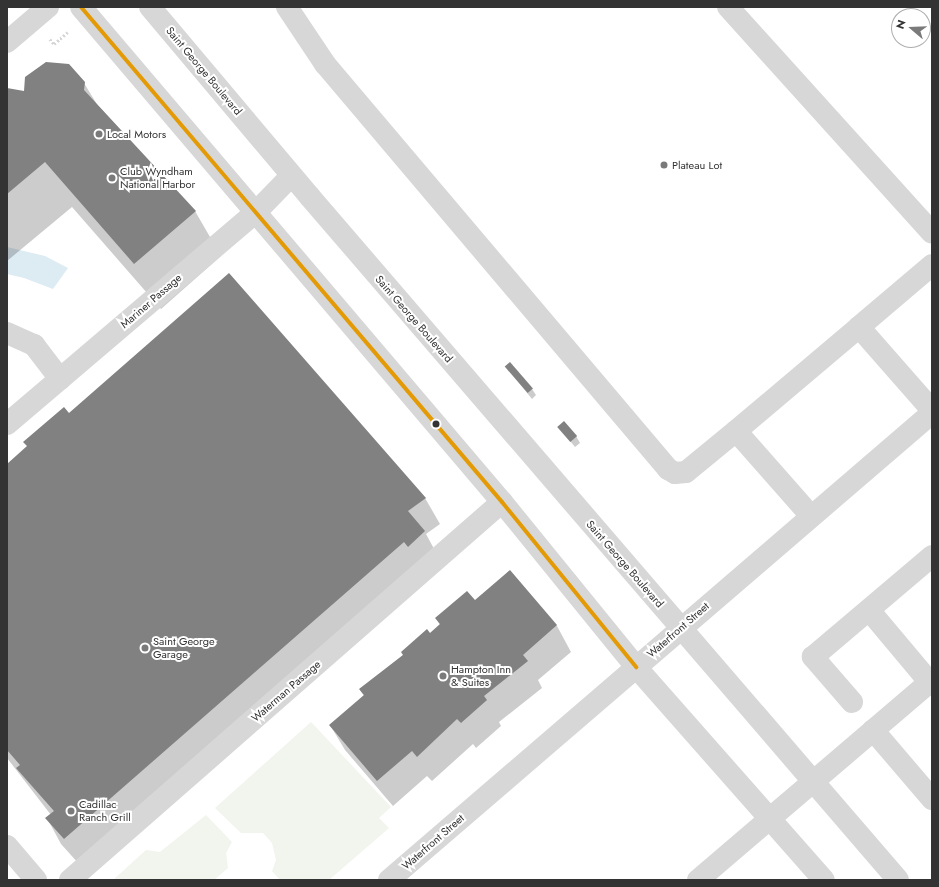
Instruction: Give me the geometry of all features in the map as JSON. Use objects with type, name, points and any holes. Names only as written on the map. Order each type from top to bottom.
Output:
[{"type":"street","points":[[7,42],[48,7]]},
{"type":"street","points":[[81,7],[256,210],[502,502],[636,667],[824,880]]},
{"type":"street","name":"Saint George Boulevard","points":[[150,7],[291,176],[898,880]]},
{"type":"street","points":[[286,7],[325,64],[668,469],[675,473],[686,472],[932,265]]},
{"type":"street","points":[[728,7],[930,226]]},
{"type":"street","name":"Mariner Passage","points":[[7,424],[256,210],[291,176]]},
{"type":"street","points":[[859,327],[932,412]]},
{"type":"street","points":[[7,333],[34,345],[60,379]]},
{"type":"street","name":"Waterfront Street","points":[[389,880],[932,412]]},
{"type":"street","points":[[736,431],[811,516]]},
{"type":"street","name":"Waterman Passage","points":[[70,880],[502,502]]},
{"type":"street","points":[[852,702],[813,657],[932,556]]},
{"type":"street","points":[[698,880],[873,730],[931,683],[869,610]]},
{"type":"street","points":[[873,730],[932,799]]},
{"type":"street","points":[[7,846],[36,880]]},
{"type":"path","points":[[54,44],[73,28]]},
{"type":"shaded area","points":[[7,247],[45,256],[68,268],[53,289],[24,278],[7,274]]},
{"type":"shaded area","points":[[311,722],[391,807],[379,818],[389,828],[329,880],[280,880],[272,871],[276,860],[272,843],[263,833],[241,833],[215,808]]},
{"type":"shaded area","points":[[206,815],[232,842],[226,853],[228,868],[214,880],[113,880],[146,850],[160,852]]},
{"type":"building","name":"Club Wyndham National Harbor","points":[[46,62],[69,64],[85,82],[84,90],[196,211],[134,264],[45,162],[7,194],[7,88],[24,91],[25,77]]},
{"type":"building","name":"Saint George Garage","points":[[229,273],[426,498],[408,511],[425,531],[408,547],[404,542],[64,839],[45,818],[54,811],[16,768],[20,765],[7,750],[7,464],[27,446],[23,442],[64,407],[69,413]]},
{"type":"building","points":[[510,362],[533,388],[528,393],[505,367]]},
{"type":"building","points":[[564,421],[577,436],[570,442],[557,427]]},
{"type":"building","name":"Hampton Inn & Suites","points":[[510,570],[557,625],[523,655],[528,661],[484,696],[487,700],[461,723],[457,719],[417,757],[412,751],[377,781],[329,725],[364,695],[359,689],[403,655],[401,652],[427,629],[430,633],[440,624],[435,618],[467,591],[475,600]]},
{"type":"transit line","points":[[81,7],[502,502],[636,667]]},
{"type":"place","name":"Local Motors","points":[[99,134]]},
{"type":"place","name":"Plateau Lot","points":[[664,165]]},
{"type":"place","name":"Club Wyndham National Harbor","points":[[112,178]]},
{"type":"place","name":"Saint George Garage","points":[[145,648]]},
{"type":"place","name":"Hampton Inn & Suites","points":[[443,676]]},
{"type":"place","name":"Cadillac Ranch Grill","points":[[71,811]]}]
